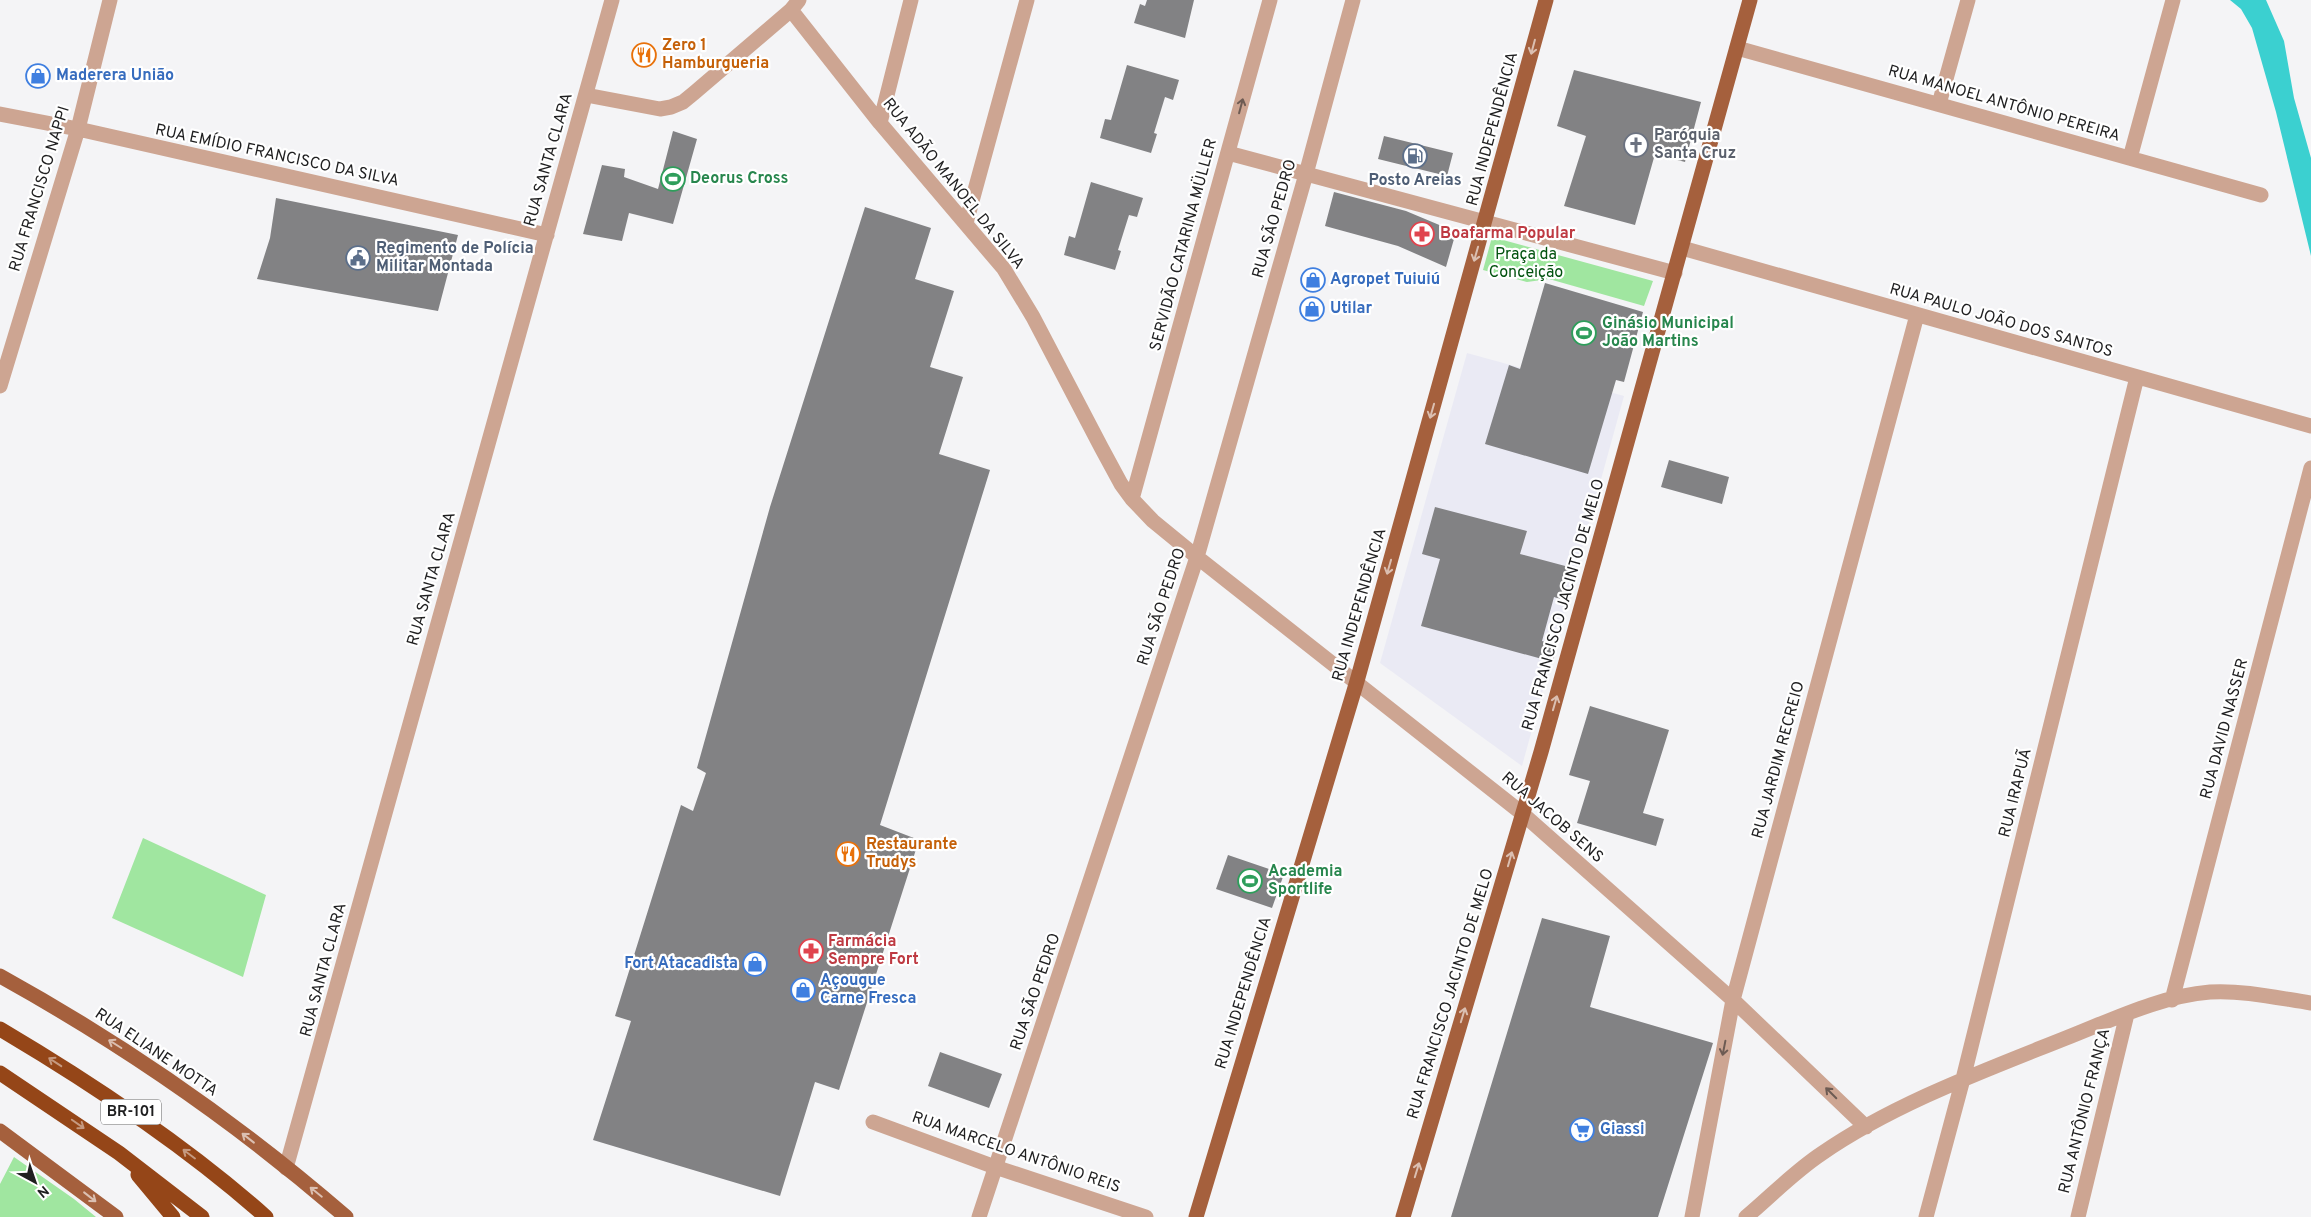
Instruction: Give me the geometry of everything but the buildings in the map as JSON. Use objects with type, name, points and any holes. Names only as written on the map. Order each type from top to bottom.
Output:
[{"type":"highway","name":"BR-101","points":[[0,1029],[117,1102],[190,1155],[266,1217]]},
{"type":"highway","name":"BR-101","points":[[0,1073],[119,1153],[202,1217]]},
{"type":"highway","points":[[119,1153],[173,1217]]},
{"type":"main road","name":"RUA INDEPENDÊNCIA","points":[[1196,1217],[1356,681],[1546,0]]},
{"type":"main road","name":"RUA FRANCISCO JACINTO DE MELO","points":[[1403,1217],[1523,814],[1750,0]]},
{"type":"main road","name":"RUA ELIANE MOTTA","points":[[0,976],[46,1001],[134,1056],[213,1111],[346,1217]]},
{"type":"main road","points":[[0,1131],[116,1217]]},
{"type":"street","name":"RUA FRANCISCO NAPPI","points":[[0,386],[78,129],[110,0]]},
{"type":"street","name":"RUA SANTA CLARA","points":[[286,1168],[612,0]]},
{"type":"street","points":[[880,123],[910,0]]},
{"type":"street","points":[[966,223],[1027,0]]},
{"type":"street","name":"SERVIDÃO CATARINA MÜLLER","points":[[1132,499],[1270,0]]},
{"type":"street","name":"RUA SÃO PEDRO","points":[[979,1217],[1197,557],[1306,174],[1353,0]]},
{"type":"street","points":[[1939,104],[1968,0]]},
{"type":"street","points":[[2130,158],[2173,0]]},
{"type":"street","points":[[586,95],[660,109],[683,102],[795,5]]},
{"type":"street","name":"RUA ADÃO MANOEL DA SILVA","points":[[795,5],[880,123],[1004,269],[1033,317],[1121,484],[1132,499],[1154,521],[1197,557]]},
{"type":"street","name":"RUA MANOEL ANTÔNIO PEREIRA","points":[[1737,48],[2261,195]]},
{"type":"street","name":"RUA EMÍDIO FRANCISCO DA SILVA","points":[[0,114],[78,129],[547,235]]},
{"type":"street","points":[[1228,153],[1675,273]]},
{"type":"street","name":"RUA PAULO JOÃO DOS SANTOS","points":[[1682,248],[2311,426]]},
{"type":"street","name":"RUA JARDIM RECREIO","points":[[1692,1217],[1733,1000],[1916,315]]},
{"type":"street","name":"RUA IRAPUÃ","points":[[1926,1217],[1963,1079],[2137,377]]},
{"type":"street","name":"RUA DAVID NASSER","points":[[2172,1000],[2311,468]]},
{"type":"street","name":"RUA JACOB SENS","points":[[1197,557],[1523,814],[1733,1000],[1866,1127]]},
{"type":"street","points":[[1746,1217],[1820,1154],[1866,1127],[1963,1079],[2127,1014],[2195,994],[2227,992],[2311,1002]]},
{"type":"street","name":"RUA ANTÔNIO FRANÇA","points":[[2078,1217],[2127,1014]]},
{"type":"street","name":"RUA MARCELO ANTÔNIO REIS","points":[[874,1122],[995,1167],[1146,1217]]},
{"type":"shaded area","points":[[1467,353],[1624,396],[1522,766],[1380,663]]},
{"type":"green space","name":"Praça da Conceição","points":[[1492,237],[1653,281],[1644,306],[1549,279],[1527,282],[1483,270]]},
{"type":"green space","points":[[143,838],[266,895],[243,977],[112,918]]},
{"type":"green space","points":[[14,1157],[74,1199],[96,1217],[0,1217],[0,1184]]},
{"type":"water","points":[[2230,0],[2266,0],[2284,41],[2294,98],[2311,158],[2311,256],[2276,112],[2252,28],[2241,9]]},
{"type":"place","name":"Zero 1 Hamburgueria","points":[[644,55]]},
{"type":"place","name":"Maderera União","points":[[38,76]]},
{"type":"place","name":"Paróquia Santa Cruz","points":[[1636,145]]},
{"type":"place","name":"Posto Areias","points":[[1415,156]]},
{"type":"place","name":"Deorus Cross","points":[[673,179]]},
{"type":"place","name":"Boafarma Popular","points":[[1422,234]]},
{"type":"place","name":"Regimento de Polícia Militar Montada","points":[[358,258]]},
{"type":"place","name":"Agropet Tuiuiú","points":[[1313,280]]},
{"type":"place","name":"Utilar","points":[[1312,309]]},
{"type":"place","name":"Ginásio Municipal João Martins","points":[[1584,333]]},
{"type":"place","name":"Restaurante Trudys","points":[[848,854]]},
{"type":"place","name":"Academia Sportlife","points":[[1250,881]]},
{"type":"place","name":"Farmácia Sempre Fort","points":[[811,951]]},
{"type":"place","name":"Fort Atacadista","points":[[755,964]]},
{"type":"place","name":"Açougue Carne Fresca","points":[[803,990]]},
{"type":"place","name":"Giassi","points":[[1582,1130]]}]
